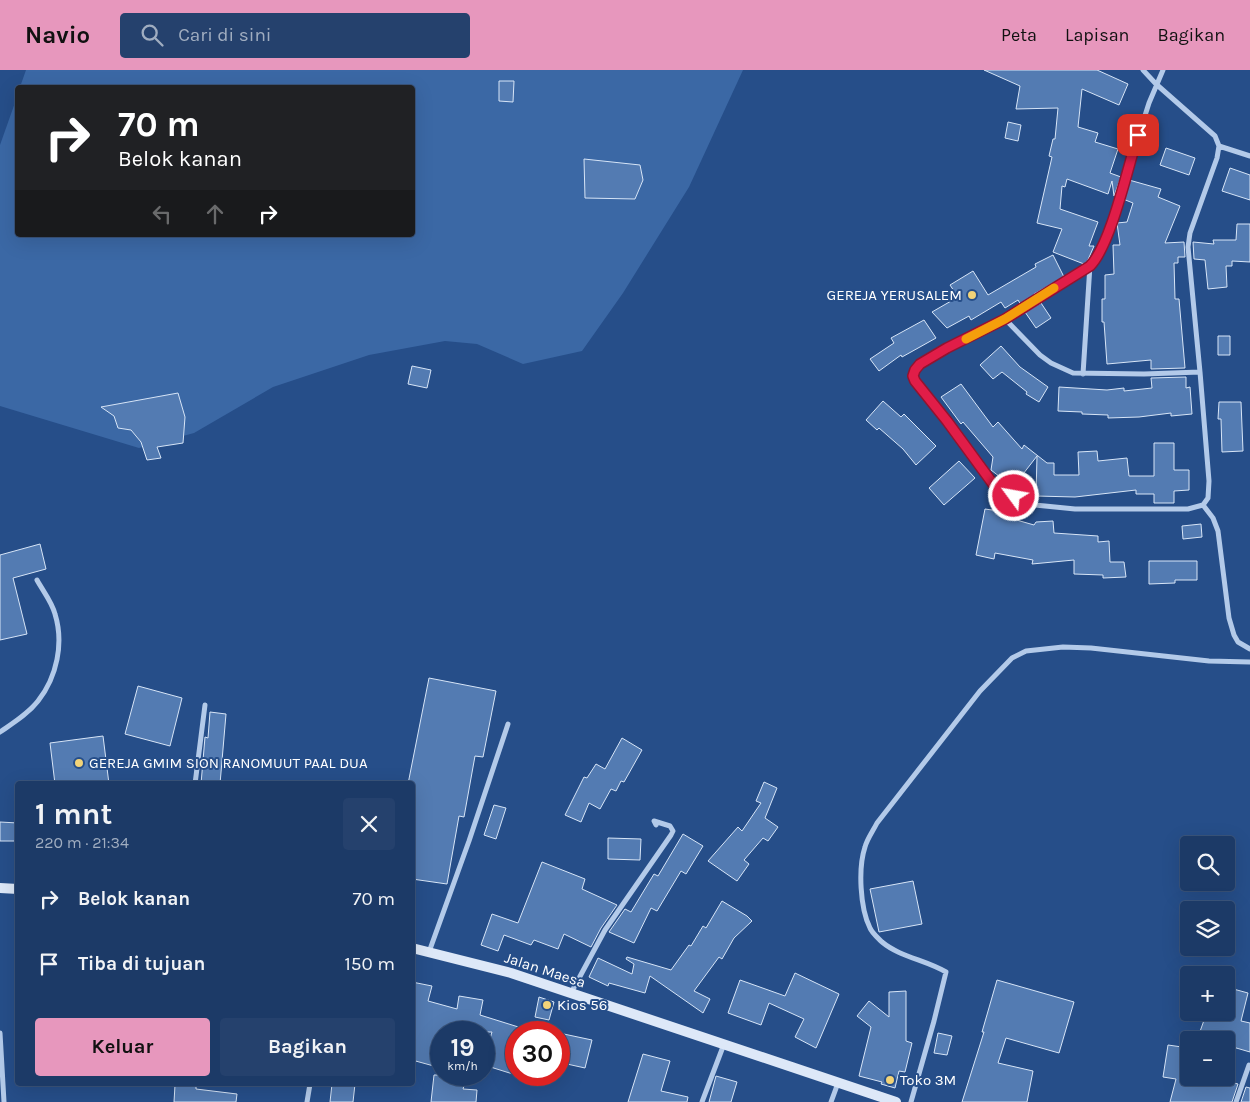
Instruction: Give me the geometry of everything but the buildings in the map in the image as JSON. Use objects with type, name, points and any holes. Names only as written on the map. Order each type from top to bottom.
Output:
[{"type":"street","points":[[1143,70],[1156,84],[1215,136],[1219,146],[1217,158],[1190,233],[1188,247],[1209,481],[1208,498],[1203,506],[1188,509],[1075,509],[1035,505],[996,488],[913,376],[915,370],[928,358],[1005,319],[1090,266],[1096,260],[1105,240],[1156,84],[1163,70]]},
{"type":"street","points":[[1219,146],[1250,156]]},
{"type":"street","points":[[1082,374],[1090,266]]},
{"type":"street","points":[[1005,319],[1040,355],[1051,363],[1073,373],[1144,374],[1200,372]]},
{"type":"street","points":[[1203,506],[1213,518],[1218,531],[1229,618],[1234,635],[1238,642],[1250,649]]},
{"type":"street","points":[[0,732],[39,701],[53,674],[60,648],[55,612],[37,580]]},
{"type":"street","points":[[911,1102],[946,972],[883,943],[870,929],[865,915],[860,876],[865,847],[877,823],[980,692],[1012,658],[1026,651],[1063,647],[1091,648],[1209,661],[1250,662]]},
{"type":"street","points":[[195,781],[205,705]]},
{"type":"street","points":[[429,952],[508,724]]},
{"type":"street","points":[[570,994],[605,930],[673,831],[670,826],[654,821],[656,825]]},
{"type":"street","points":[[0,888],[15,889]]},
{"type":"street","name":"Jalan Maesa","points":[[415,949],[511,973],[896,1102]]},
{"type":"street","points":[[0,1033],[4,1100]]},
{"type":"street","points":[[702,1102],[724,1044]]},
{"type":"street","points":[[1236,1102],[1249,1065]]},
{"type":"street","points":[[831,1102],[838,1083]]},
{"type":"street","points":[[308,1102],[310,1086]]},
{"type":"shaded area","points":[[26,70],[743,70],[689,187],[623,293],[582,351],[523,364],[477,344],[445,341],[369,355],[273,387],[194,433],[139,448],[0,406],[0,145],[15,103],[15,237],[415,237],[415,85],[21,85]]},
{"type":"slow traffic","points":[[966,339],[1005,319],[1054,288]]},
{"type":"place","name":"GEREJA YERUSALEM","points":[[972,295]]},
{"type":"place","name":"GEREJA GMIM SION RANOMUUT PAAL DUA","points":[[79,763]]},
{"type":"place","name":"Kios 56","points":[[547,1005]]},
{"type":"place","name":"Toko 3M","points":[[890,1080]]},
{"type":"route","points":[[1014,496],[996,488],[915,381],[913,376],[915,370],[920,364],[947,348],[1005,319],[1064,283],[1096,260],[1117,205],[1138,135]]}]
